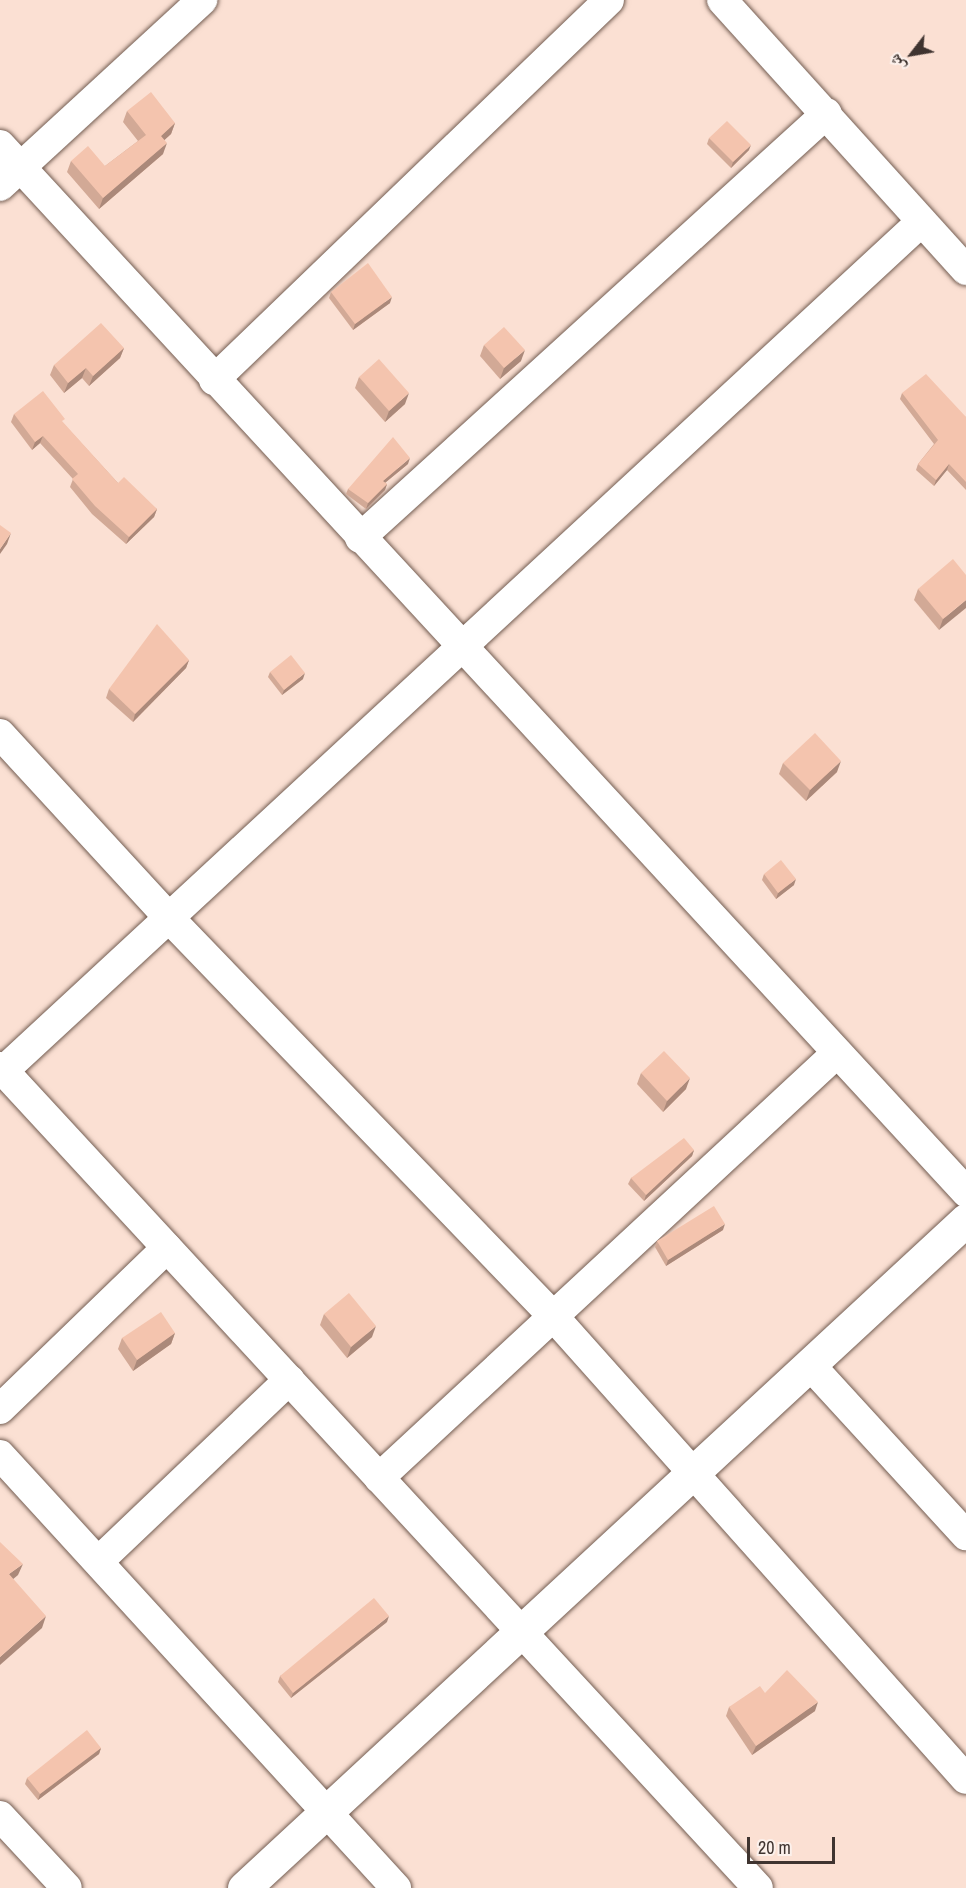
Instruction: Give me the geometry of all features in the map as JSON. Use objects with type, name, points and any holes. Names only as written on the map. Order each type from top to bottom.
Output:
[{"type":"street","points":[[10,177],[202,0]]},
{"type":"street","points":[[214,380],[609,0]]},
{"type":"street","points":[[731,3],[921,222],[966,270]]},
{"type":"street","points":[[360,538],[827,113]]},
{"type":"street","points":[[0,145],[10,177],[214,380],[360,538],[462,643],[966,1192]]},
{"type":"street","points":[[758,1888],[1,1071],[170,919],[462,643],[921,222]]},
{"type":"street","points":[[0,734],[170,919],[553,1316],[966,1779]]},
{"type":"street","points":[[379,1478],[837,1053]]},
{"type":"street","points":[[244,1888],[966,1220]]},
{"type":"street","points":[[0,1409],[167,1248]]},
{"type":"street","points":[[810,1365],[966,1534]]},
{"type":"street","points":[[101,1559],[289,1380]]},
{"type":"street","points":[[0,1455],[101,1559],[396,1888]]},
{"type":"street","points":[[0,1816],[67,1888]]},
{"type":"building","points":[[151,92],[175,123],[161,136],[167,143],[103,198],[71,161],[88,146],[105,166],[146,135],[127,111]]},
{"type":"building","points":[[727,121],[751,145],[733,162],[709,138]]},
{"type":"building","points":[[368,263],[392,297],[355,324],[331,292]]},
{"type":"building","points":[[101,323],[124,348],[93,376],[86,368],[68,383],[54,365]]},
{"type":"building","points":[[504,327],[525,350],[504,368],[484,345]]},
{"type":"building","points":[[379,359],[409,393],[389,411],[359,377]]},
{"type":"building","points":[[926,374],[966,417],[966,482],[949,464],[936,480],[918,464],[938,440],[902,393]]},
{"type":"building","points":[[43,391],[65,419],[62,421],[118,483],[124,477],[157,509],[129,537],[95,506],[72,479],[78,474],[43,436],[35,442],[14,414]]},
{"type":"building","points":[[393,437],[410,458],[383,481],[387,484],[368,503],[348,489]]},
{"type":"building","points":[[0,525],[11,533],[0,549]]},
{"type":"building","points":[[953,559],[966,575],[966,600],[943,619],[918,589]]},
{"type":"building","points":[[157,624],[189,660],[135,714],[109,689]]},
{"type":"building","points":[[291,655],[305,673],[284,690],[270,672]]},
{"type":"building","points":[[815,733],[841,761],[810,790],[783,763]]},
{"type":"building","points":[[781,860],[796,879],[778,893],[764,874]]},
{"type":"building","points":[[664,1051],[690,1078],[667,1101],[641,1073]]},
{"type":"building","points":[[684,1138],[694,1150],[646,1195],[631,1178]]},
{"type":"building","points":[[714,1206],[725,1224],[668,1260],[657,1241]]},
{"type":"building","points":[[349,1293],[376,1326],[351,1347],[324,1314]]},
{"type":"building","points":[[161,1312],[175,1333],[137,1360],[122,1338]]},
{"type":"building","points":[[0,1542],[23,1564],[9,1574],[46,1616],[0,1657]]},
{"type":"building","points":[[374,1598],[389,1616],[293,1693],[280,1676]]},
{"type":"building","points":[[787,1670],[818,1702],[756,1746],[729,1707],[760,1686],[765,1693]]},
{"type":"building","points":[[87,1730],[101,1748],[40,1794],[27,1778]]}]
